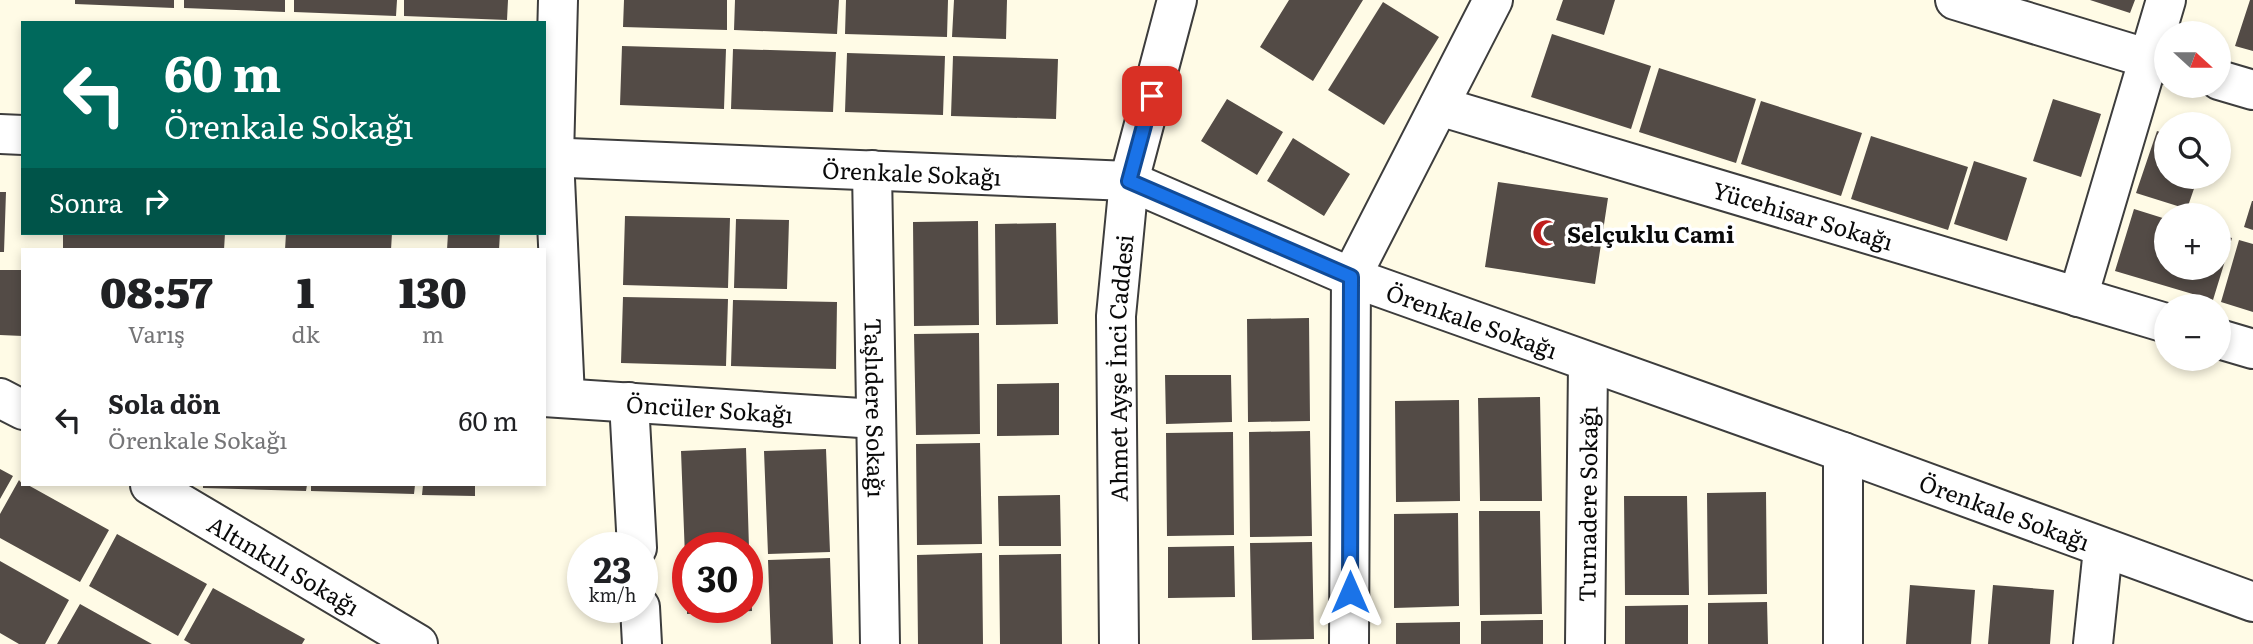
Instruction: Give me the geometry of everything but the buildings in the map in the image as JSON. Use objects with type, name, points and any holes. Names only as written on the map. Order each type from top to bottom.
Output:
[{"type":"street","points":[[554,397],[549,157],[558,0]]},
{"type":"street","name":"Ahmet Ayşe İnci Caddesi","points":[[1119,644],[1116,316],[1129,181],[1177,0]]},
{"type":"street","points":[[1349,644],[1351,277],[1493,0]]},
{"type":"street","points":[[1955,0],[2154,60]]},
{"type":"street","points":[[2163,21],[2166,0]]},
{"type":"street","points":[[2078,297],[2154,73]]},
{"type":"street","points":[[2231,84],[2253,90]]},
{"type":"street","name":"Yücehisar Sokağı","points":[[1439,106],[2154,319]]},
{"type":"street","points":[[0,134],[21,135]]},
{"type":"street","name":"Örenkale Sokağı","points":[[549,157],[1129,181],[1351,277],[1588,364],[1843,452],[2253,602]]},
{"type":"street","name":"Taşlıdere Sokağı","points":[[872,170],[880,644]]},
{"type":"street","points":[[2231,343],[2253,349]]},
{"type":"street","name":"Turnadere Sokağı","points":[[1585,644],[1588,364]]},
{"type":"street","name":"Öncüler Sokağı","points":[[554,397],[876,419]]},
{"type":"street","points":[[0,398],[21,409]]},
{"type":"street","points":[[629,402],[636,532]]},
{"type":"street","points":[[1843,452],[1843,644]]},
{"type":"street","name":"Altınkılı Sokağı","points":[[151,486],[418,644]]},
{"type":"street","points":[[2093,644],[2103,549]]},
{"type":"street","points":[[641,623],[642,644]]},
{"type":"place","name":"Selçuklu Cami","points":[[1546,233]]},
{"type":"route","points":[[1152,96],[1129,181],[1351,277],[1350,592]]}]
